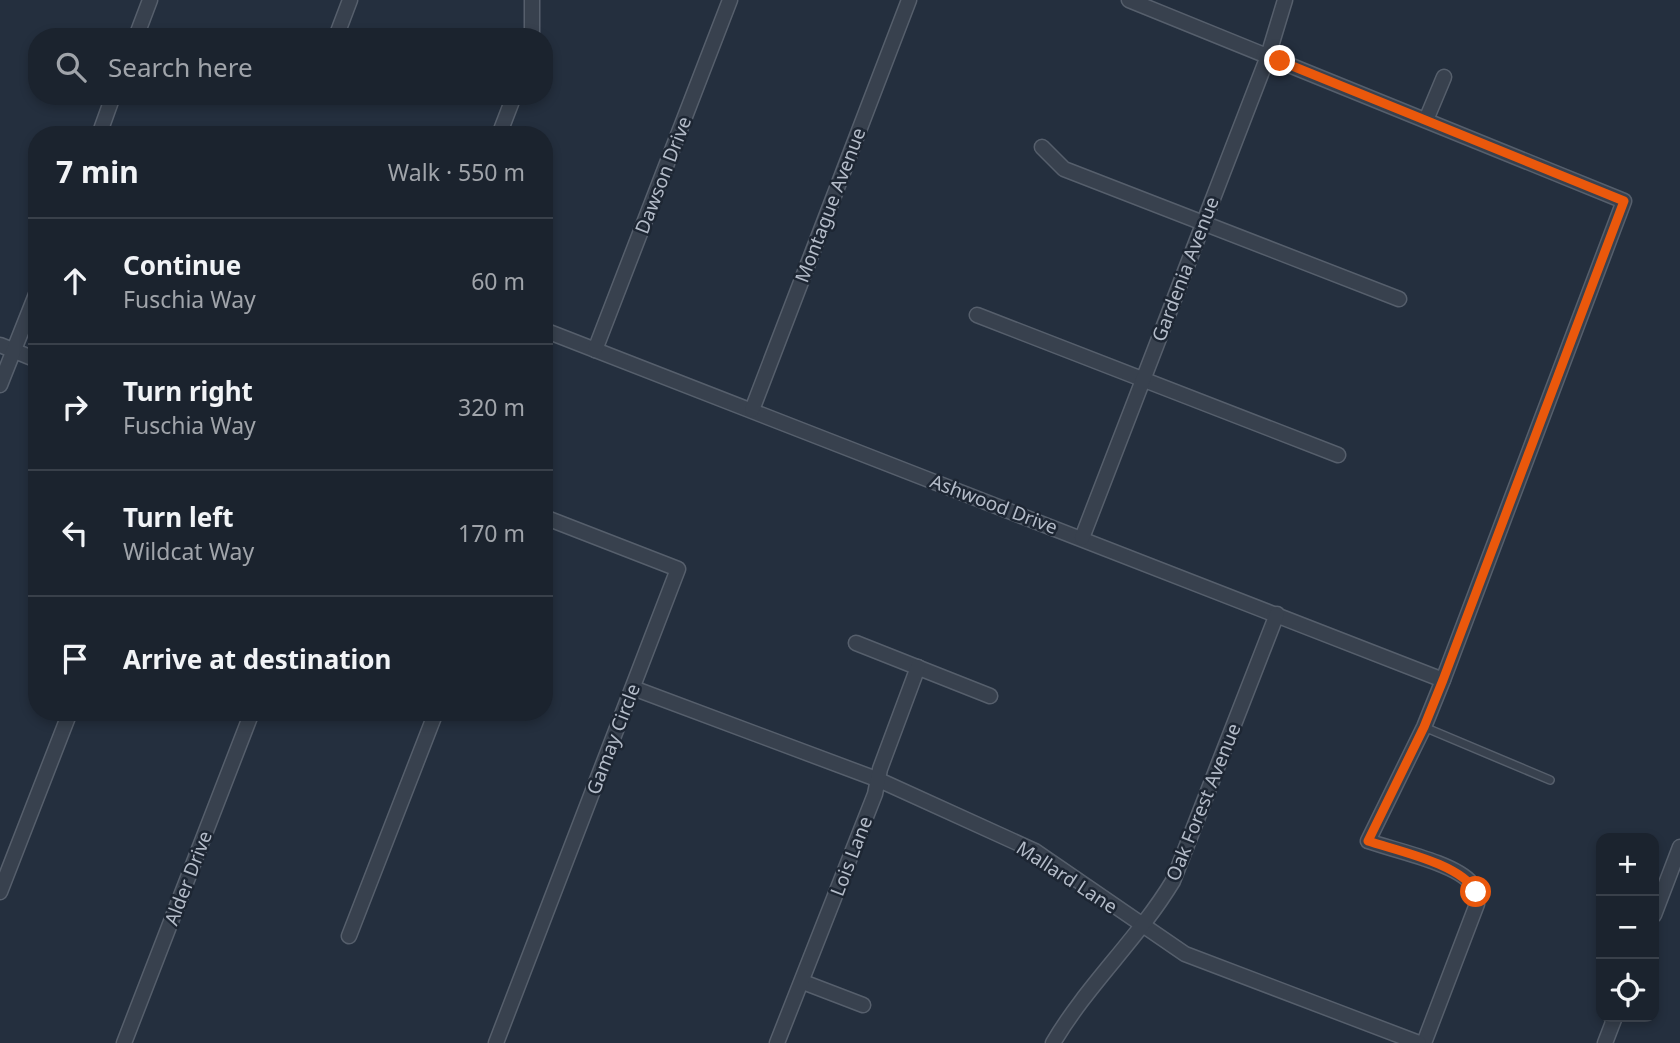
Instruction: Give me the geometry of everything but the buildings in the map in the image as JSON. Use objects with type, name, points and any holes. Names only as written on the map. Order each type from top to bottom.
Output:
[{"type":"street","points":[[139,28],[150,0]]},
{"type":"street","points":[[339,28],[350,0]]},
{"type":"street","points":[[532,0],[532,28]]},
{"type":"street","name":"Dawson Drive","points":[[595,350],[730,0]]},
{"type":"street","name":"Montague Avenue","points":[[752,410],[909,0]]},
{"type":"street","points":[[1129,0],[1624,201],[1443,680],[1424,727],[1368,841],[1456,872],[1471,882],[1476,892],[1478,904],[1422,1043]]},
{"type":"street","name":"Gardenia Avenue","points":[[1082,538],[1268,56],[1285,0]]},
{"type":"street","points":[[1426,120],[1444,77]]},
{"type":"street","points":[[102,126],[110,105]]},
{"type":"street","points":[[502,126],[511,105]]},
{"type":"street","points":[[1042,146],[1064,169],[1399,299]]},
{"type":"street","points":[[0,385],[7,348],[28,309]]},
{"type":"street","points":[[977,315],[1338,455]]},
{"type":"street","name":"Ashwood Drive","points":[[553,334],[1443,680]]},
{"type":"street","points":[[7,348],[28,356]]},
{"type":"street","name":"Gamay Circle","points":[[496,1043],[678,569],[553,520]]},
{"type":"street","name":"Oak Forest Avenue","points":[[1053,1043],[1070,1017],[1160,903],[1180,866],[1277,614]]},
{"type":"street","points":[[856,643],[990,696]]},
{"type":"street","name":"Lois Lane","points":[[777,1043],[803,982],[879,780],[880,769],[918,667]]},
{"type":"street","name":"Mallard Lane","points":[[633,688],[879,780],[1035,851],[1185,954],[1422,1043]]},
{"type":"street","points":[[0,892],[66,721]]},
{"type":"street","name":"Alder Drive","points":[[124,1043],[249,721]]},
{"type":"street","points":[[349,936],[433,721]]},
{"type":"street","points":[[1659,902],[1680,847]]},
{"type":"street","points":[[803,982],[863,1005]]},
{"type":"street","points":[[1605,1043],[1613,1022]]},
{"type":"lane","points":[[1424,727],[1550,780]]},
{"type":"route","points":[[1280,61],[1624,201],[1443,680],[1424,727],[1368,841],[1456,872],[1471,882],[1476,892]]}]
